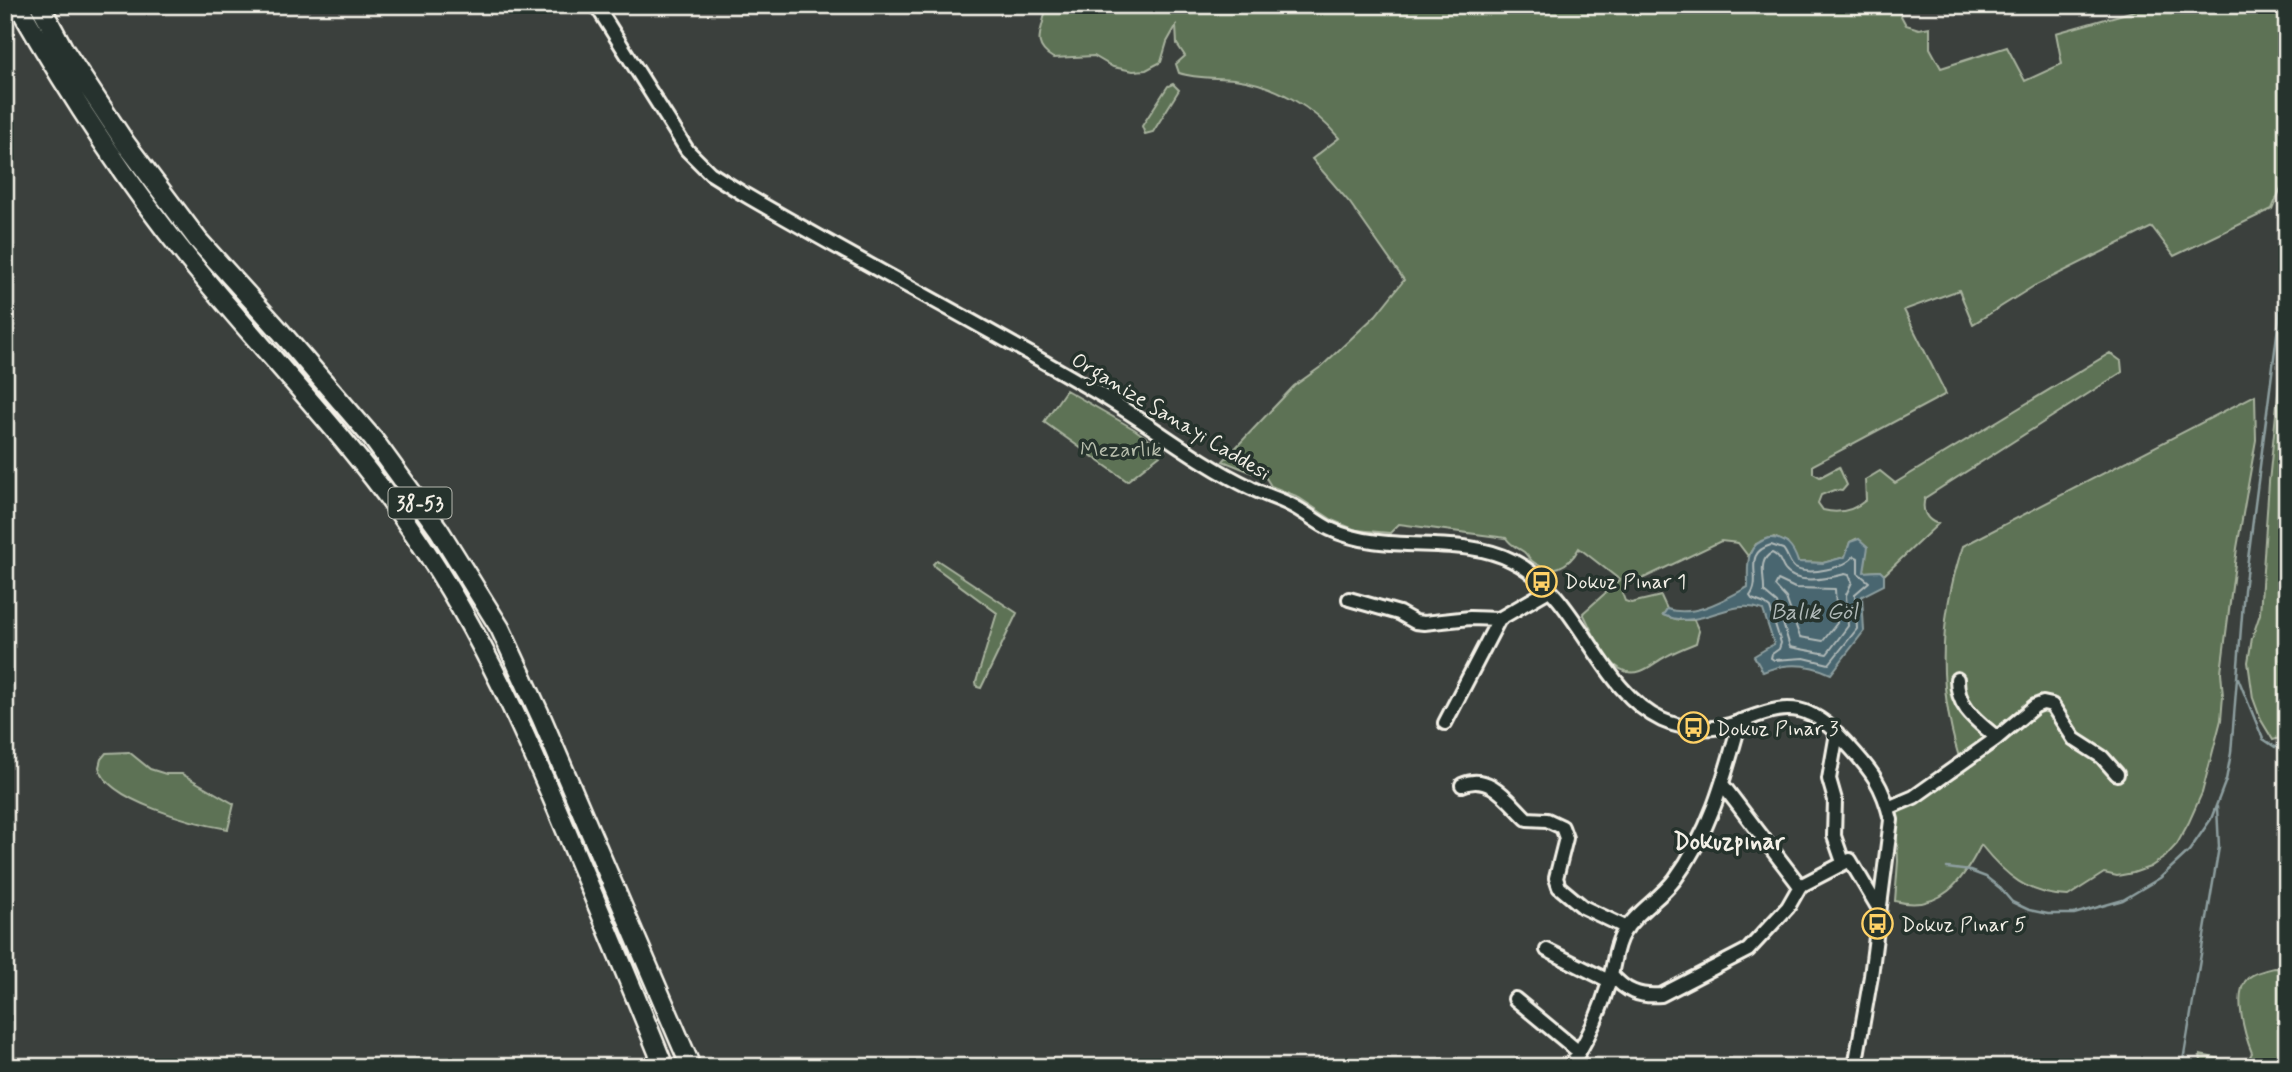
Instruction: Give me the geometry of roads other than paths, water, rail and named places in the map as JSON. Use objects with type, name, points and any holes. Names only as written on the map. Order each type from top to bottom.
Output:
[{"type":"highway","name":"38-53","points":[[18,5],[85,116],[144,202],[191,262],[349,446],[418,538],[477,638],[527,736],[664,1067]]},
{"type":"highway","name":"38-53","points":[[40,5],[64,50],[119,134],[198,240],[373,439],[460,562],[499,628],[542,719],[691,1067]]},
{"type":"street","name":"Organize Sanayi Caddesi","points":[[596,5],[687,150],[710,173],[742,193],[1100,394],[1250,488],[1291,505],[1329,529],[1358,540],[1485,551],[1510,559],[1533,573],[1578,623],[1615,679],[1636,704],[1664,721],[1693,728],[1726,726],[1770,711],[1800,710],[1837,733],[1874,774],[1885,796],[1891,820],[1871,976],[1855,1067]]},
{"type":"street","points":[[1445,723],[1499,619],[1549,590]]},
{"type":"street","points":[[1349,599],[1399,613],[1415,622],[1499,619]]},
{"type":"street","points":[[1957,679],[1957,691],[1967,713],[1997,738]]},
{"type":"street","points":[[1888,808],[1914,797],[1997,738],[2035,706],[2048,703],[2074,739],[2102,757],[2117,774]]},
{"type":"street","points":[[1570,1067],[1597,1016],[1610,977],[1614,953],[1628,928],[1674,881],[1703,836],[1723,784],[1740,721]]},
{"type":"street","points":[[1837,733],[1829,779],[1835,800],[1834,836],[1843,862]]},
{"type":"street","points":[[1462,785],[1483,782],[1496,789],[1527,819],[1547,820],[1562,827],[1566,838],[1556,878],[1559,887],[1583,907],[1628,928]]},
{"type":"street","points":[[1723,784],[1800,886]]},
{"type":"street","points":[[1547,950],[1610,977],[1632,993],[1661,995],[1748,950],[1788,907],[1800,886],[1843,862],[1850,860],[1880,910]]},
{"type":"street","points":[[1515,999],[1579,1052]]},
{"type":"water","name":"Balık Göl","points":[[1769,538],[1780,539],[1788,544],[1798,562],[1823,563],[1845,557],[1850,542],[1859,539],[1868,547],[1864,572],[1880,571],[1884,575],[1884,585],[1862,596],[1864,631],[1831,674],[1797,665],[1763,672],[1754,656],[1774,644],[1763,610],[1738,607],[1690,619],[1663,615],[1667,609],[1688,611],[1709,606],[1748,587],[1751,551],[1761,541]]},
{"type":"waterway","points":[[1947,868],[1970,871],[1986,877],[2012,902],[2029,910],[2048,914],[2074,914],[2123,900],[2160,878],[2189,851],[2211,819],[2226,780],[2231,753],[2244,590],[2287,257]]},
{"type":"waterway","points":[[2238,678],[2263,739],[2275,747],[2287,746]]},
{"type":"waterway","points":[[2182,1067],[2219,847],[2217,807]]},
{"type":"place","name":"Dokuz Pınar 1","points":[[1541,581]]},
{"type":"place","name":"Dokuz Pınar 3","points":[[1693,728]]},
{"type":"place","name":"Dokuz Pınar 5","points":[[1878,924]]},
{"type":"district","name":"Dokuzpınar","points":[[1729,841]]},
{"type":"park label","name":"Mezarlık","points":[[1121,449]]}]
